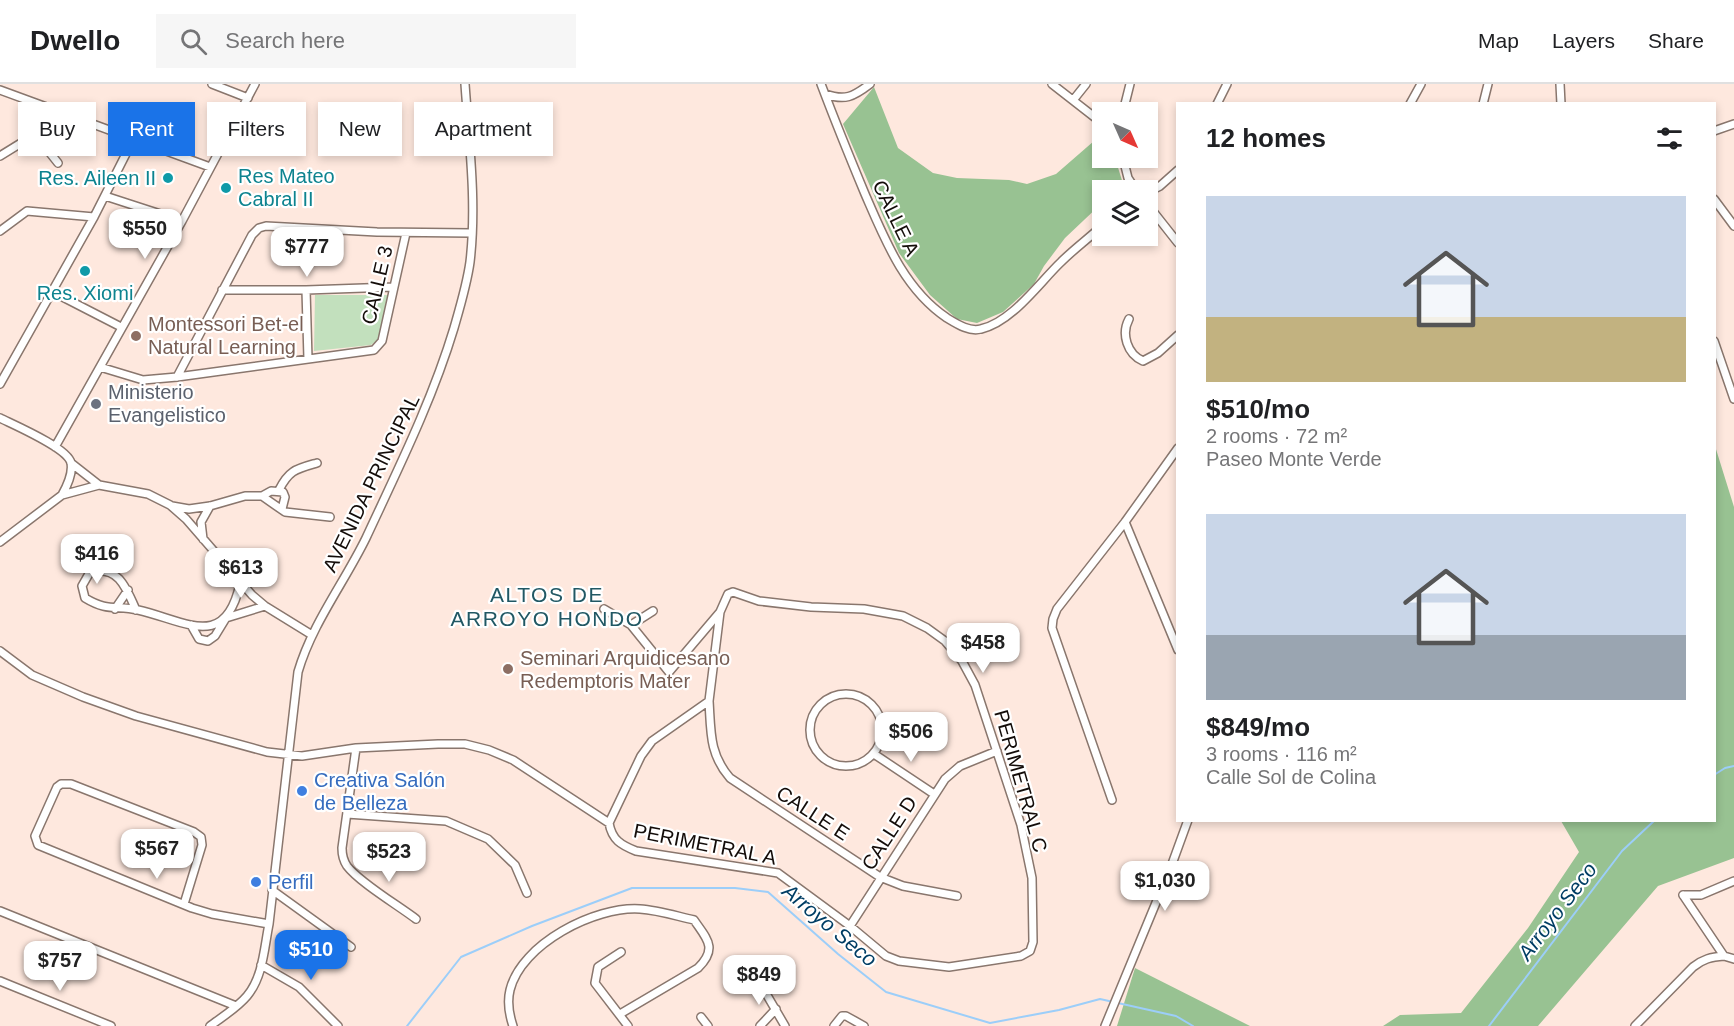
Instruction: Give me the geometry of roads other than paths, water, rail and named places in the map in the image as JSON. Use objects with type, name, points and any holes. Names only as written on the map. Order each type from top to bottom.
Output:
[{"type":"street","points":[[212,84],[248,98]]},
{"type":"street","points":[[55,447],[255,84]]},
{"type":"street","name":"AVENIDA PRINCIPAL","points":[[210,1026],[246,998],[257,982],[269,924],[298,672],[304,651],[360,549],[427,407],[461,304],[470,262],[471,233],[470,159],[465,84]]},
{"type":"street","name":"CALLE A","points":[[821,84],[888,247],[908,279],[925,299],[946,317],[968,328],[982,329],[1010,313],[1092,235]]},
{"type":"street","points":[[825,94],[840,99],[870,84]]},
{"type":"street","points":[[1052,84],[1092,114]]},
{"type":"street","points":[[1074,99],[1086,84]]},
{"type":"street","points":[[1126,102],[1130,84]]},
{"type":"street","points":[[1218,102],[1227,84]]},
{"type":"street","points":[[1411,102],[1421,84]]},
{"type":"street","points":[[1484,102],[1488,84]]},
{"type":"street","points":[[1560,84],[1561,102]]},
{"type":"street","points":[[0,90],[34,102]]},
{"type":"street","points":[[1716,130],[1734,124]]},
{"type":"street","points":[[0,156],[18,145]]},
{"type":"street","points":[[52,156],[58,163]]},
{"type":"street","points":[[0,384],[94,217],[125,156]]},
{"type":"street","points":[[183,156],[210,166]]},
{"type":"street","points":[[1158,187],[1176,172]]},
{"type":"street","points":[[105,196],[182,220]]},
{"type":"street","points":[[1716,202],[1734,226]]},
{"type":"street","points":[[0,231],[27,211],[94,217]]},
{"type":"street","points":[[1158,218],[1176,240]]},
{"type":"street","points":[[177,377],[252,235],[259,228],[266,226],[406,233],[471,233]]},
{"type":"street","name":"CALLE 3","points":[[100,367],[143,380],[374,350],[382,341],[406,233]]},
{"type":"street","points":[[222,290],[306,291],[393,287]]},
{"type":"street","points":[[51,291],[121,327]]},
{"type":"street","points":[[306,291],[308,359]]},
{"type":"street","points":[[1129,319],[1125,326],[1127,346],[1139,360],[1143,361],[1158,353],[1176,337]]},
{"type":"street","points":[[1716,347],[1734,399]]},
{"type":"street","points":[[0,418],[55,447],[99,485]]},
{"type":"street","points":[[1112,800],[1052,628],[1053,619],[1057,609],[1125,522],[1176,451]]},
{"type":"street","points":[[0,542],[62,495],[69,484],[71,463]]},
{"type":"street","points":[[279,490],[292,470],[317,463]]},
{"type":"street","points":[[62,495],[99,485],[148,494],[170,506],[203,539],[240,584],[265,606],[312,635]]},
{"type":"street","points":[[262,496],[271,490],[283,492],[285,497],[282,509]]},
{"type":"street","points":[[170,506],[189,509],[210,506],[245,496],[262,496],[285,512],[330,517]]},
{"type":"street","points":[[203,539],[201,522],[210,506]]},
{"type":"street","points":[[1125,522],[1176,645]]},
{"type":"street","points":[[136,610],[128,590],[112,572],[100,569],[90,572],[82,586],[85,598],[97,605],[136,610],[191,625],[205,627],[215,625],[226,618],[265,606]]},
{"type":"street","points":[[191,625],[200,639],[208,641],[215,636],[236,603],[240,584]]},
{"type":"street","points":[[115,609],[128,590]]},
{"type":"street","name":"PERIMETRAL C","points":[[720,612],[728,594],[733,592],[759,601],[811,607],[864,609],[903,616],[927,628],[945,641],[962,661],[975,685],[1022,825],[1032,878],[1033,942],[1030,951]]},
{"type":"street","points":[[604,609],[631,625],[669,672],[720,612]]},
{"type":"street","points":[[631,625],[653,611]]},
{"type":"street","name":"CALLE E","points":[[720,612],[709,701],[716,758],[730,778],[880,877],[903,886],[957,896]]},
{"type":"street","points":[[0,651],[32,675],[136,716],[246,747],[288,755],[320,755],[356,748],[447,744],[465,744],[489,750],[513,760],[609,823],[640,756],[652,741],[709,701]]},
{"type":"street","points":[[853,694],[872,704],[882,723],[882,734],[874,754],[866,761],[845,767],[825,760],[812,743],[810,732],[811,721],[822,703],[831,697],[853,694]]},
{"type":"street","points":[[356,748],[342,848],[346,864],[358,876],[416,919]]},
{"type":"street","name":"CALLE D","points":[[850,926],[945,778],[960,766],[997,751]]},
{"type":"street","points":[[874,754],[934,794]]},
{"type":"street","points":[[184,904],[202,845],[201,837],[194,832],[71,783],[57,787],[35,836],[38,845],[184,904],[212,914],[269,924]]},
{"type":"street","points":[[347,814],[446,821],[488,838],[515,865],[527,893]]},
{"type":"street","points":[[1105,1026],[1187,822]]},
{"type":"street","name":"PERIMETRAL A","points":[[609,823],[610,832],[616,841],[636,851],[778,873],[850,926],[886,956],[899,961],[949,967],[1021,956],[1030,951]]},
{"type":"street","points":[[1724,956],[1683,895],[1701,895],[1734,881]]},
{"type":"street","points":[[272,890],[351,947]]},
{"type":"street","points":[[513,1026],[508,1006],[513,981],[522,966],[543,944],[564,930],[603,913],[639,909],[694,920],[709,942],[710,951],[706,960],[698,968],[620,1014]]},
{"type":"street","points":[[0,911],[236,1006]]},
{"type":"street","points":[[621,952],[598,967],[595,982],[628,1026]]},
{"type":"street","points":[[1635,1026],[1702,960],[1724,956],[1734,959]]},
{"type":"street","points":[[261,965],[299,987],[338,1026]]},
{"type":"street","points":[[754,973],[785,1026]]},
{"type":"street","points":[[0,981],[111,1026]]},
{"type":"street","points":[[760,1026],[776,1009]]},
{"type":"street","points":[[834,1026],[842,1016],[846,1016],[864,1026]]},
{"type":"street","points":[[701,1017],[708,1026]]},
{"type":"waterway","name":"Arroyo Seco","points":[[1716,774],[1734,766]]},
{"type":"waterway","name":"Arroyo Seco","points":[[1489,1026],[1622,851],[1653,822]]},
{"type":"waterway","name":"Arroyo Seco","points":[[407,1026],[461,957],[532,926],[632,888],[735,888],[768,892],[838,954],[886,992],[990,1023],[1059,1010],[1100,999],[1176,1016],[1193,1026]]},
{"type":"place","name":"Res. Aileen II","points":[[168,178]]},
{"type":"place","name":"Res Mateo Cabral II","points":[[226,188]]},
{"type":"place","name":"Res. Xiomi","points":[[85,271]]},
{"type":"place","name":"Montessori Bet-el Natural Learning","points":[[136,336]]},
{"type":"place","name":"Ministerio Evangelistico","points":[[96,404]]},
{"type":"place","name":"Seminari Arquidicesano Redemptoris Mater","points":[[508,669]]},
{"type":"place","name":"Creativa Salón de Belleza","points":[[302,791]]},
{"type":"place","name":"Perfil","points":[[256,882]]},
{"type":"district","name":"ALTOS DE ARROYO HONDO","points":[[547,606]]}]
